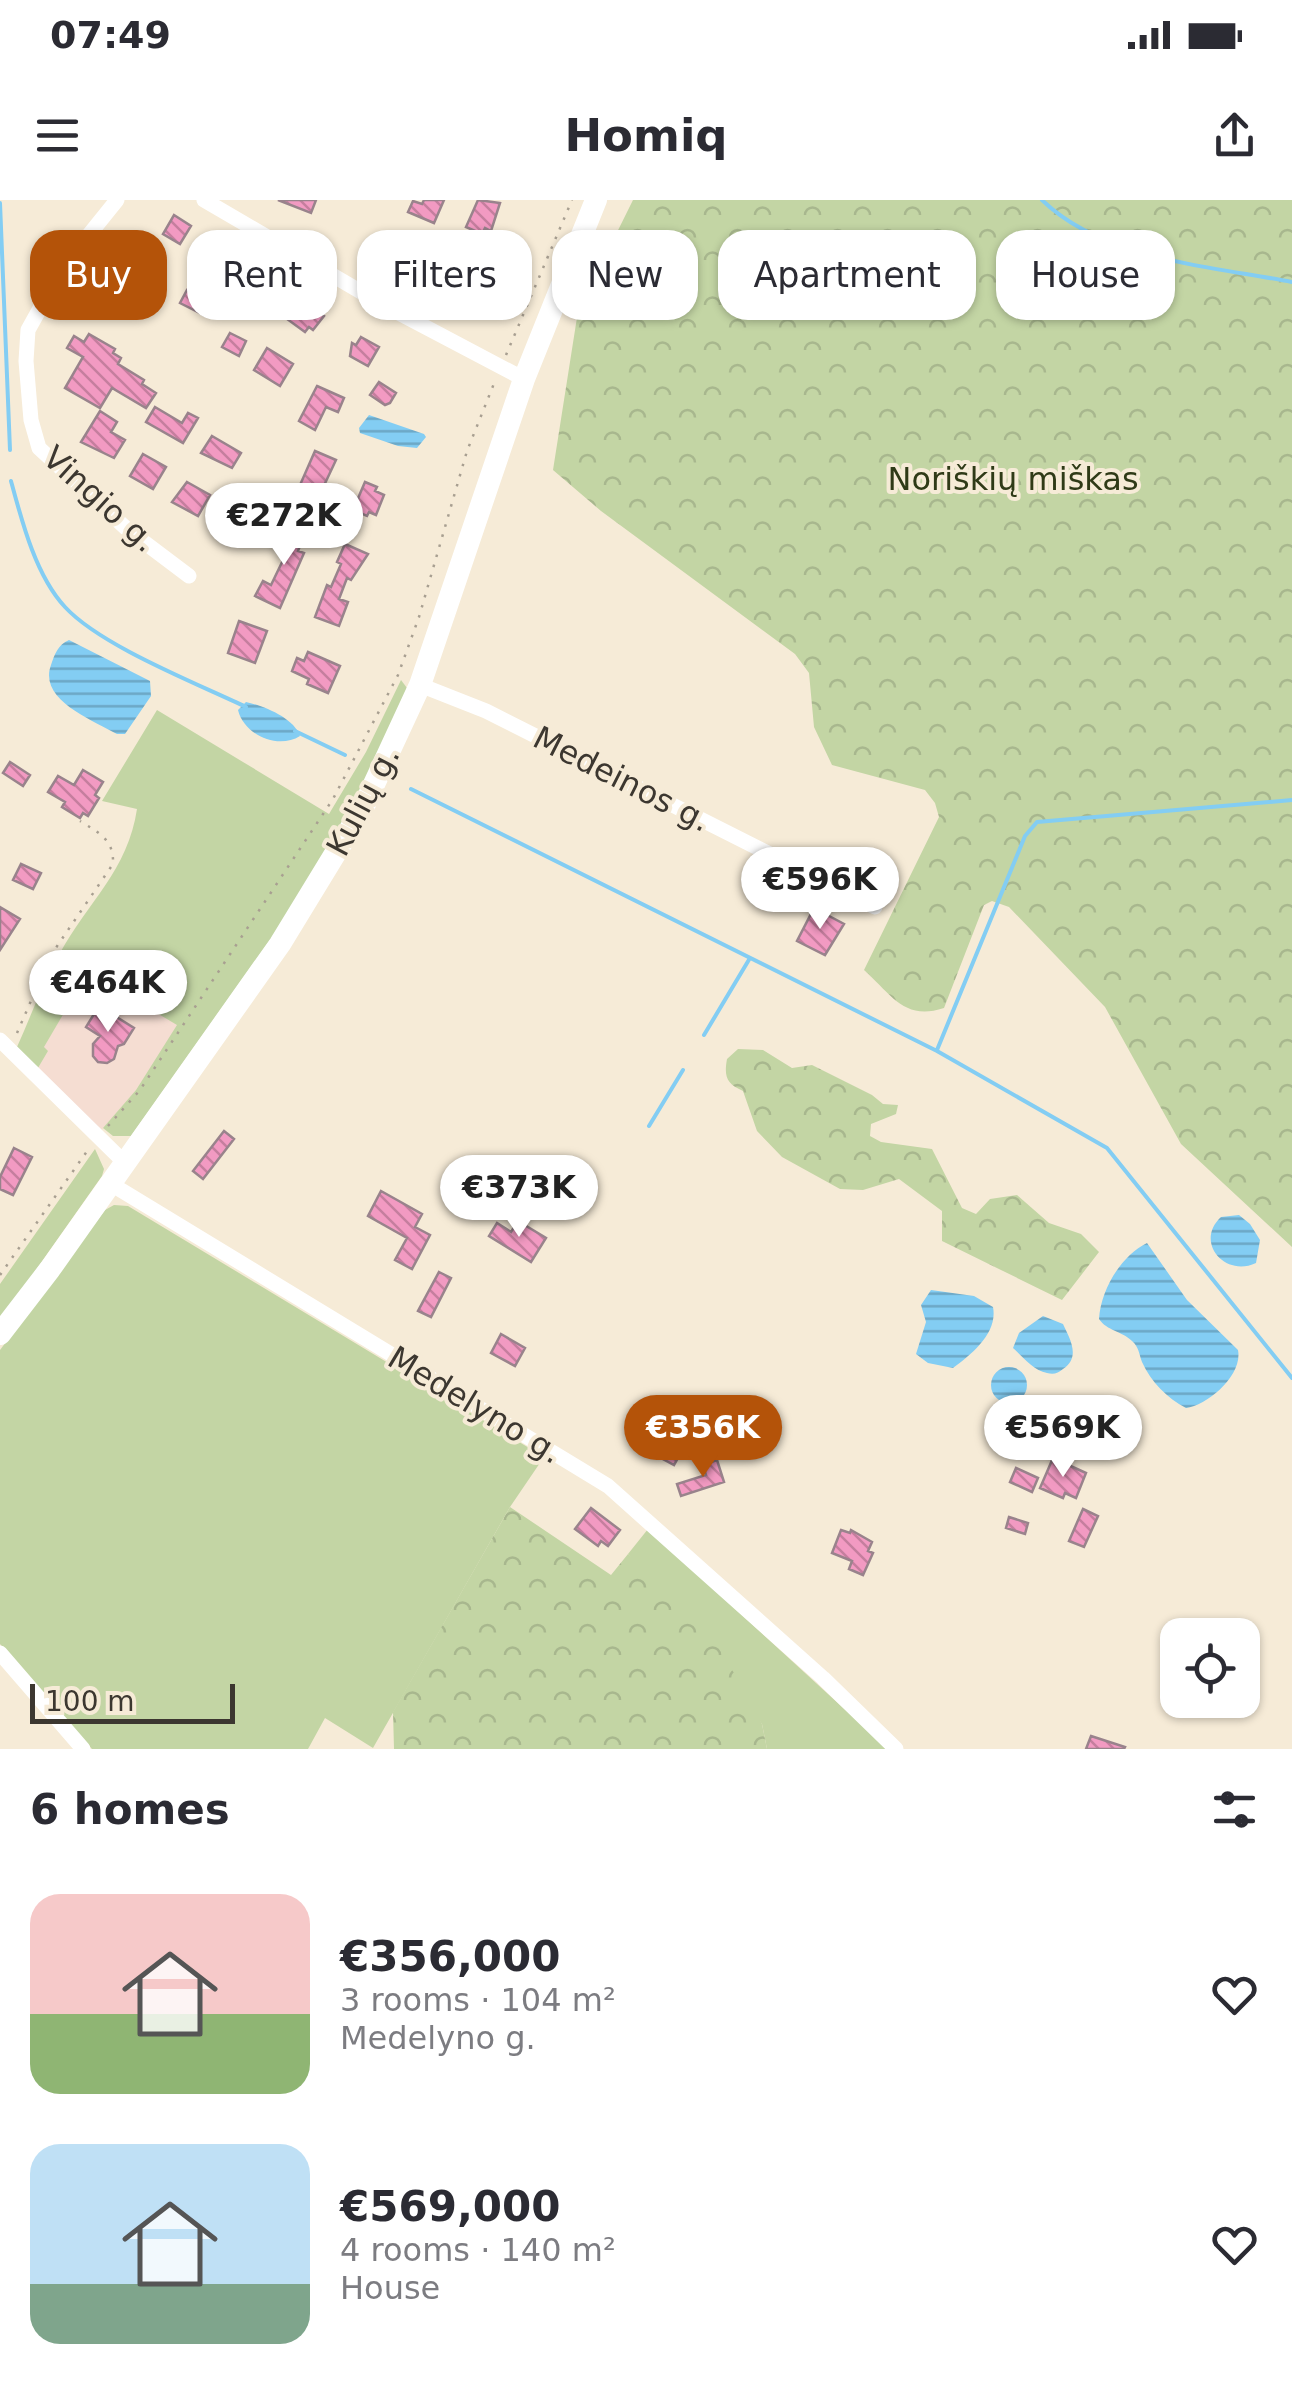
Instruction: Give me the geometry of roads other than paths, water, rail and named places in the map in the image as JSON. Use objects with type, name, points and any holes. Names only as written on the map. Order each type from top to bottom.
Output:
[{"type":"main road","name":"Kulių g.","points":[[0,1334],[280,944],[363,808],[420,685],[524,379],[596,200]]},
{"type":"street","name":"Vingio g.","points":[[117,200],[63,267],[28,330],[30,420],[39,448],[128,530],[189,576]]},
{"type":"street","points":[[204,200],[380,303],[524,379]]},
{"type":"street","name":"Medeinos g.","points":[[420,685],[486,711],[875,906]]},
{"type":"street","points":[[5,1045],[124,1163]]},
{"type":"street","name":"Medelyno g.","points":[[111,1184],[608,1486],[896,1749]]},
{"type":"street","points":[[0,1654],[83,1749]]},
{"type":"water","points":[[369,415],[426,437],[417,448],[360,433],[359,428]]},
{"type":"water","points":[[69,640],[150,681],[151,696],[125,734],[117,734],[82,715],[52,689],[51,665],[57,650]]},
{"type":"water","points":[[246,702],[285,718],[300,736],[272,741],[254,733],[238,710]]},
{"type":"water","points":[[1239,1215],[1260,1240],[1256,1263],[1234,1266],[1217,1255],[1211,1237],[1221,1217]]},
{"type":"water","points":[[1147,1243],[1187,1300],[1238,1350],[1230,1379],[1195,1406],[1186,1408],[1166,1394],[1146,1369],[1134,1343],[1099,1319],[1114,1275],[1129,1256]]},
{"type":"water","points":[[931,1290],[974,1296],[993,1307],[988,1334],[953,1368],[928,1363],[916,1354],[926,1322],[921,1305]]},
{"type":"water","points":[[1043,1316],[1063,1324],[1073,1353],[1068,1364],[1054,1374],[1038,1370],[1013,1348],[1019,1333]]},
{"type":"water","points":[[1009,1367],[1022,1372],[1027,1385],[1022,1398],[1009,1403],[996,1398],[991,1385],[996,1372]]},
{"type":"waterway","points":[[1042,200],[1067,220],[1127,248],[1193,265],[1292,282]]},
{"type":"waterway","points":[[0,203],[10,450]]},
{"type":"waterway","points":[[11,481],[38,564],[65,607],[101,636],[246,707]]},
{"type":"waterway","points":[[295,731],[345,755]]},
{"type":"waterway","points":[[411,789],[937,1051],[1107,1148],[1292,1378]]},
{"type":"waterway","points":[[937,1050],[1025,836],[1037,822],[1292,800]]},
{"type":"waterway","points":[[704,1035],[750,958]]},
{"type":"waterway","points":[[649,1126],[683,1070]]},
{"type":"park label","name":"Noriškių miškas","points":[[1013,479]]}]
